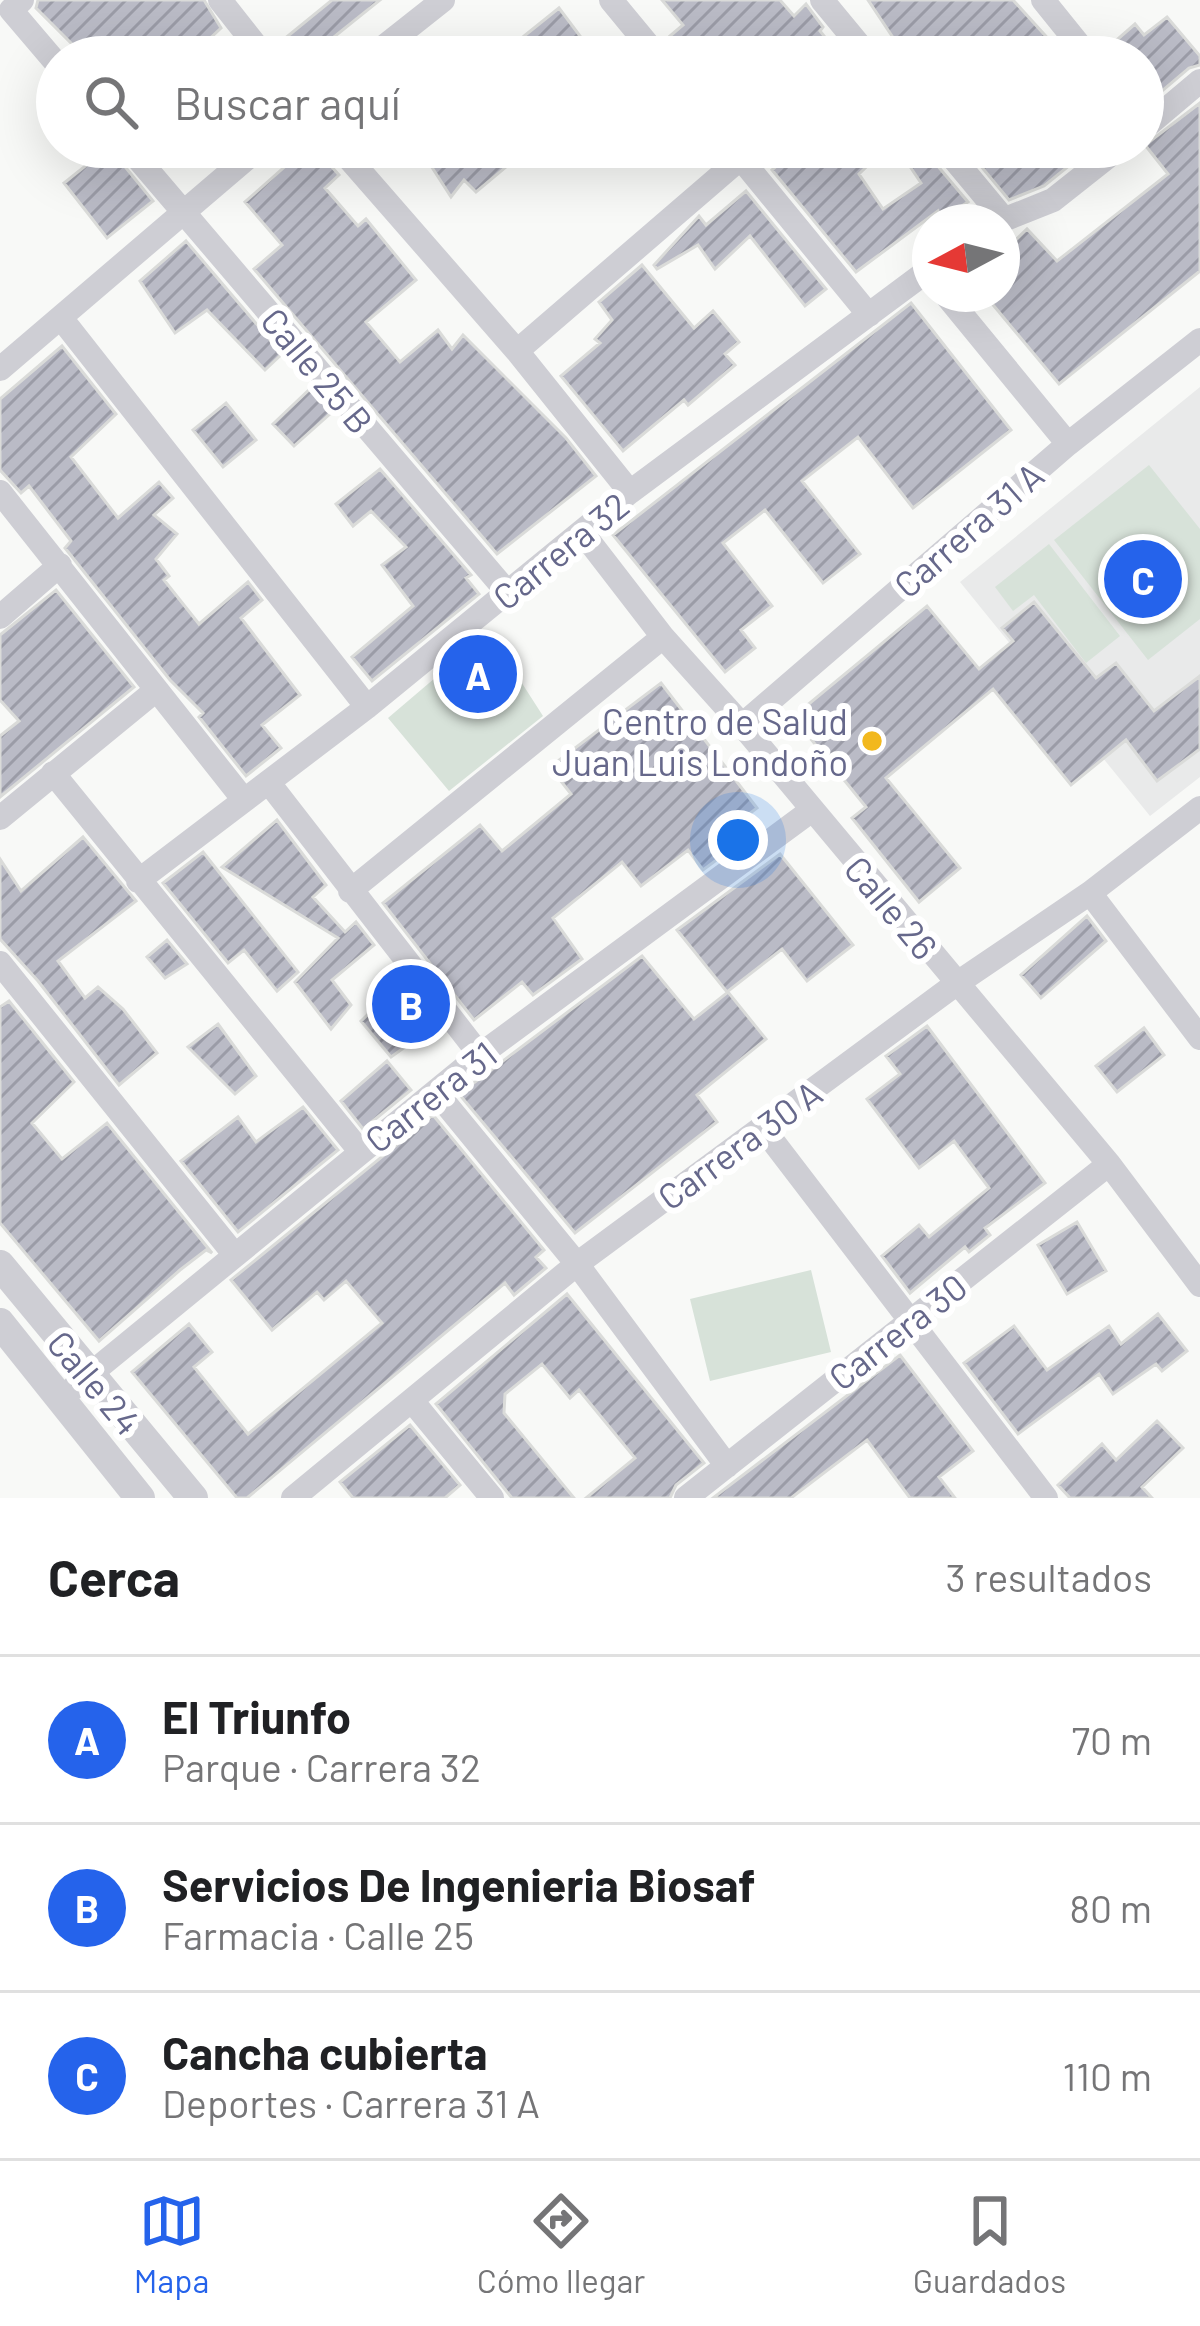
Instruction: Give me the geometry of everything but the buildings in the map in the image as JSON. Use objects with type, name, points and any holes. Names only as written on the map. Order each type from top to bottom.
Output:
[{"type":"street","points":[[220,0],[248,36]]},
{"type":"street","points":[[397,36],[442,0]]},
{"type":"street","points":[[611,0],[641,36]]},
{"type":"street","points":[[822,0],[852,36]]},
{"type":"street","points":[[1043,0],[1072,36]]},
{"type":"street","points":[[16,5],[38,36]]},
{"type":"street","points":[[1164,110],[1200,81]]},
{"type":"street","name":"Calle 25 B","points":[[146,168],[508,593]]},
{"type":"street","points":[[0,368],[235,168]]},
{"type":"street","points":[[357,168],[517,352],[630,492]]},
{"type":"street","points":[[517,352],[719,168]]},
{"type":"street","points":[[748,168],[869,314]]},
{"type":"street","points":[[960,168],[988,204]]},
{"type":"street","points":[[1020,213],[1054,200],[1094,168]]},
{"type":"street","name":"Carrera 32","points":[[138,881],[367,707],[630,492],[912,284]]},
{"type":"street","points":[[960,312],[1067,444]]},
{"type":"street","points":[[61,318],[367,707]]},
{"type":"street","name":"Carrera 31 A","points":[[742,725],[1067,444],[1200,340]]},
{"type":"street","points":[[0,492],[244,800]]},
{"type":"street","name":"Calle 26","points":[[582,532],[663,637],[1109,1165],[1200,1285]]},
{"type":"street","points":[[0,616],[59,565]]},
{"type":"street","points":[[350,891],[663,637]]},
{"type":"street","points":[[0,818],[155,691]]},
{"type":"street","points":[[53,772],[360,1151]]},
{"type":"street","points":[[269,783],[480,1055]]},
{"type":"street","name":"Carrera 30 A","points":[[293,1498],[577,1264],[956,984],[1090,893],[1200,808]]},
{"type":"street","name":"Carrera 31","points":[[62,1398],[480,1055],[812,810]]},
{"type":"street","points":[[1090,893],[1200,1038]]},
{"type":"street","points":[[0,963],[234,1254]]},
{"type":"street","points":[[436,1092],[577,1264],[727,1466]]},
{"type":"street","points":[[762,1127],[1046,1498]]},
{"type":"street","name":"Carrera 30","points":[[686,1498],[1109,1165]]},
{"type":"street","name":"Calle 24","points":[[0,1265],[193,1498]]},
{"type":"street","name":"Calle 24","points":[[0,1323],[140,1498]]},
{"type":"street","points":[[413,1402],[492,1498]]},
{"type":"shaded area","points":[[1200,387],[1200,777],[1150,816],[960,582]]},
{"type":"shaded area","points":[[1149,465],[1200,529],[1200,619],[1148,660],[1054,540]]},
{"type":"shaded area","points":[[1049,544],[1120,636],[1086,663],[1034,595],[1013,611],[995,587]]},
{"type":"shaded area","points":[[489,632],[543,716],[449,791],[388,718]]},
{"type":"shaded area","points":[[811,1270],[831,1352],[710,1381],[690,1299]]},
{"type":"place","name":"Cancha cubierta","points":[[1143,579]]},
{"type":"place","name":"El Triunfo","points":[[478,674]]},
{"type":"place","name":"Centro de Salud Juan Luis Londoño","points":[[872,741]]},
{"type":"place","name":"Servicios De Ingenieria Biosaf","points":[[411,1004]]}]
